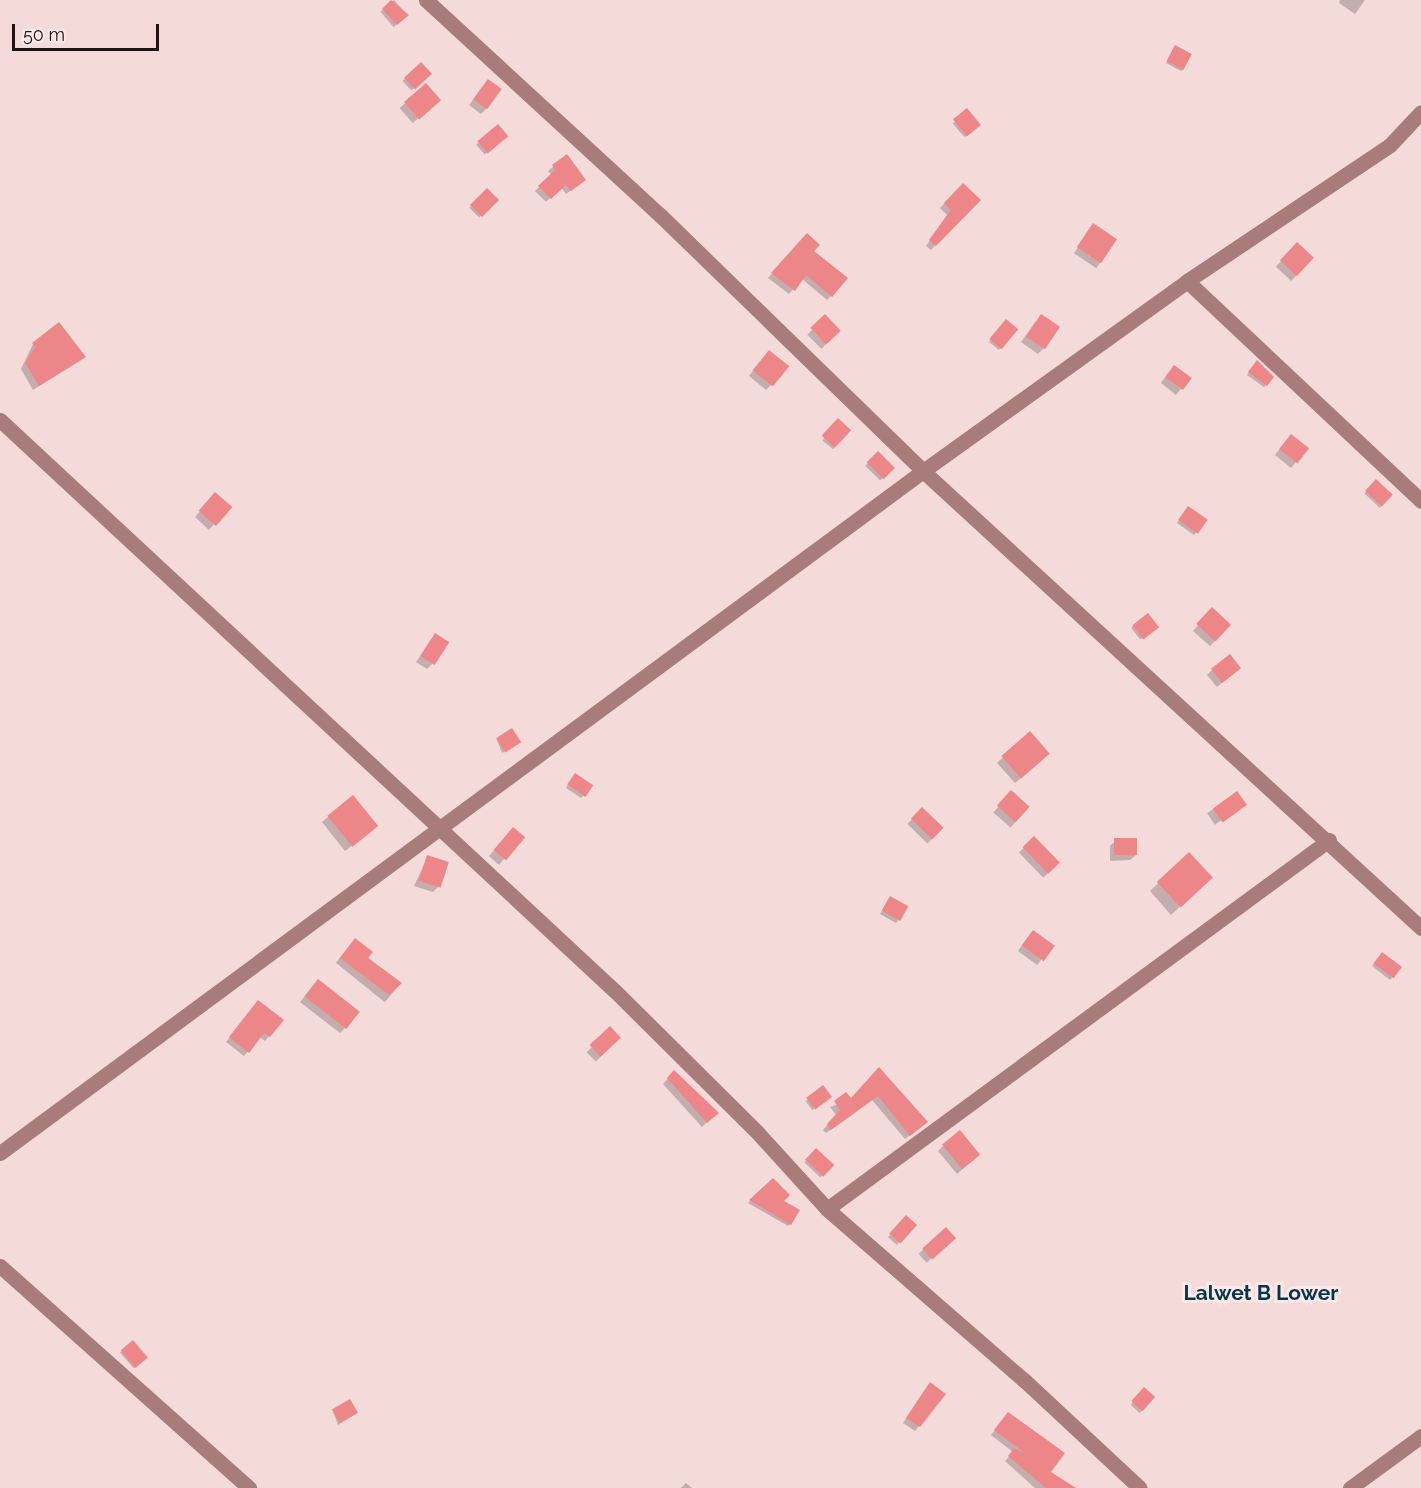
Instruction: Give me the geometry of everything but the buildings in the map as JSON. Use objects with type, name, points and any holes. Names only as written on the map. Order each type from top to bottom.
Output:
[{"type":"street","points":[[426,0],[660,215],[923,471],[1329,840],[1421,928]]},
{"type":"street","points":[[0,1153],[923,471],[1187,281],[1390,145],[1421,112]]},
{"type":"street","points":[[1187,281],[1421,501]]},
{"type":"street","points":[[0,420],[438,830],[615,991],[757,1132],[827,1209],[1024,1380],[1140,1488]]},
{"type":"street","points":[[827,1209],[1329,840]]},
{"type":"street","points":[[0,1266],[249,1488]]},
{"type":"street","points":[[1350,1488],[1421,1436]]},
{"type":"district","name":"Lalwet B Lower","points":[[1261,1293]]}]
